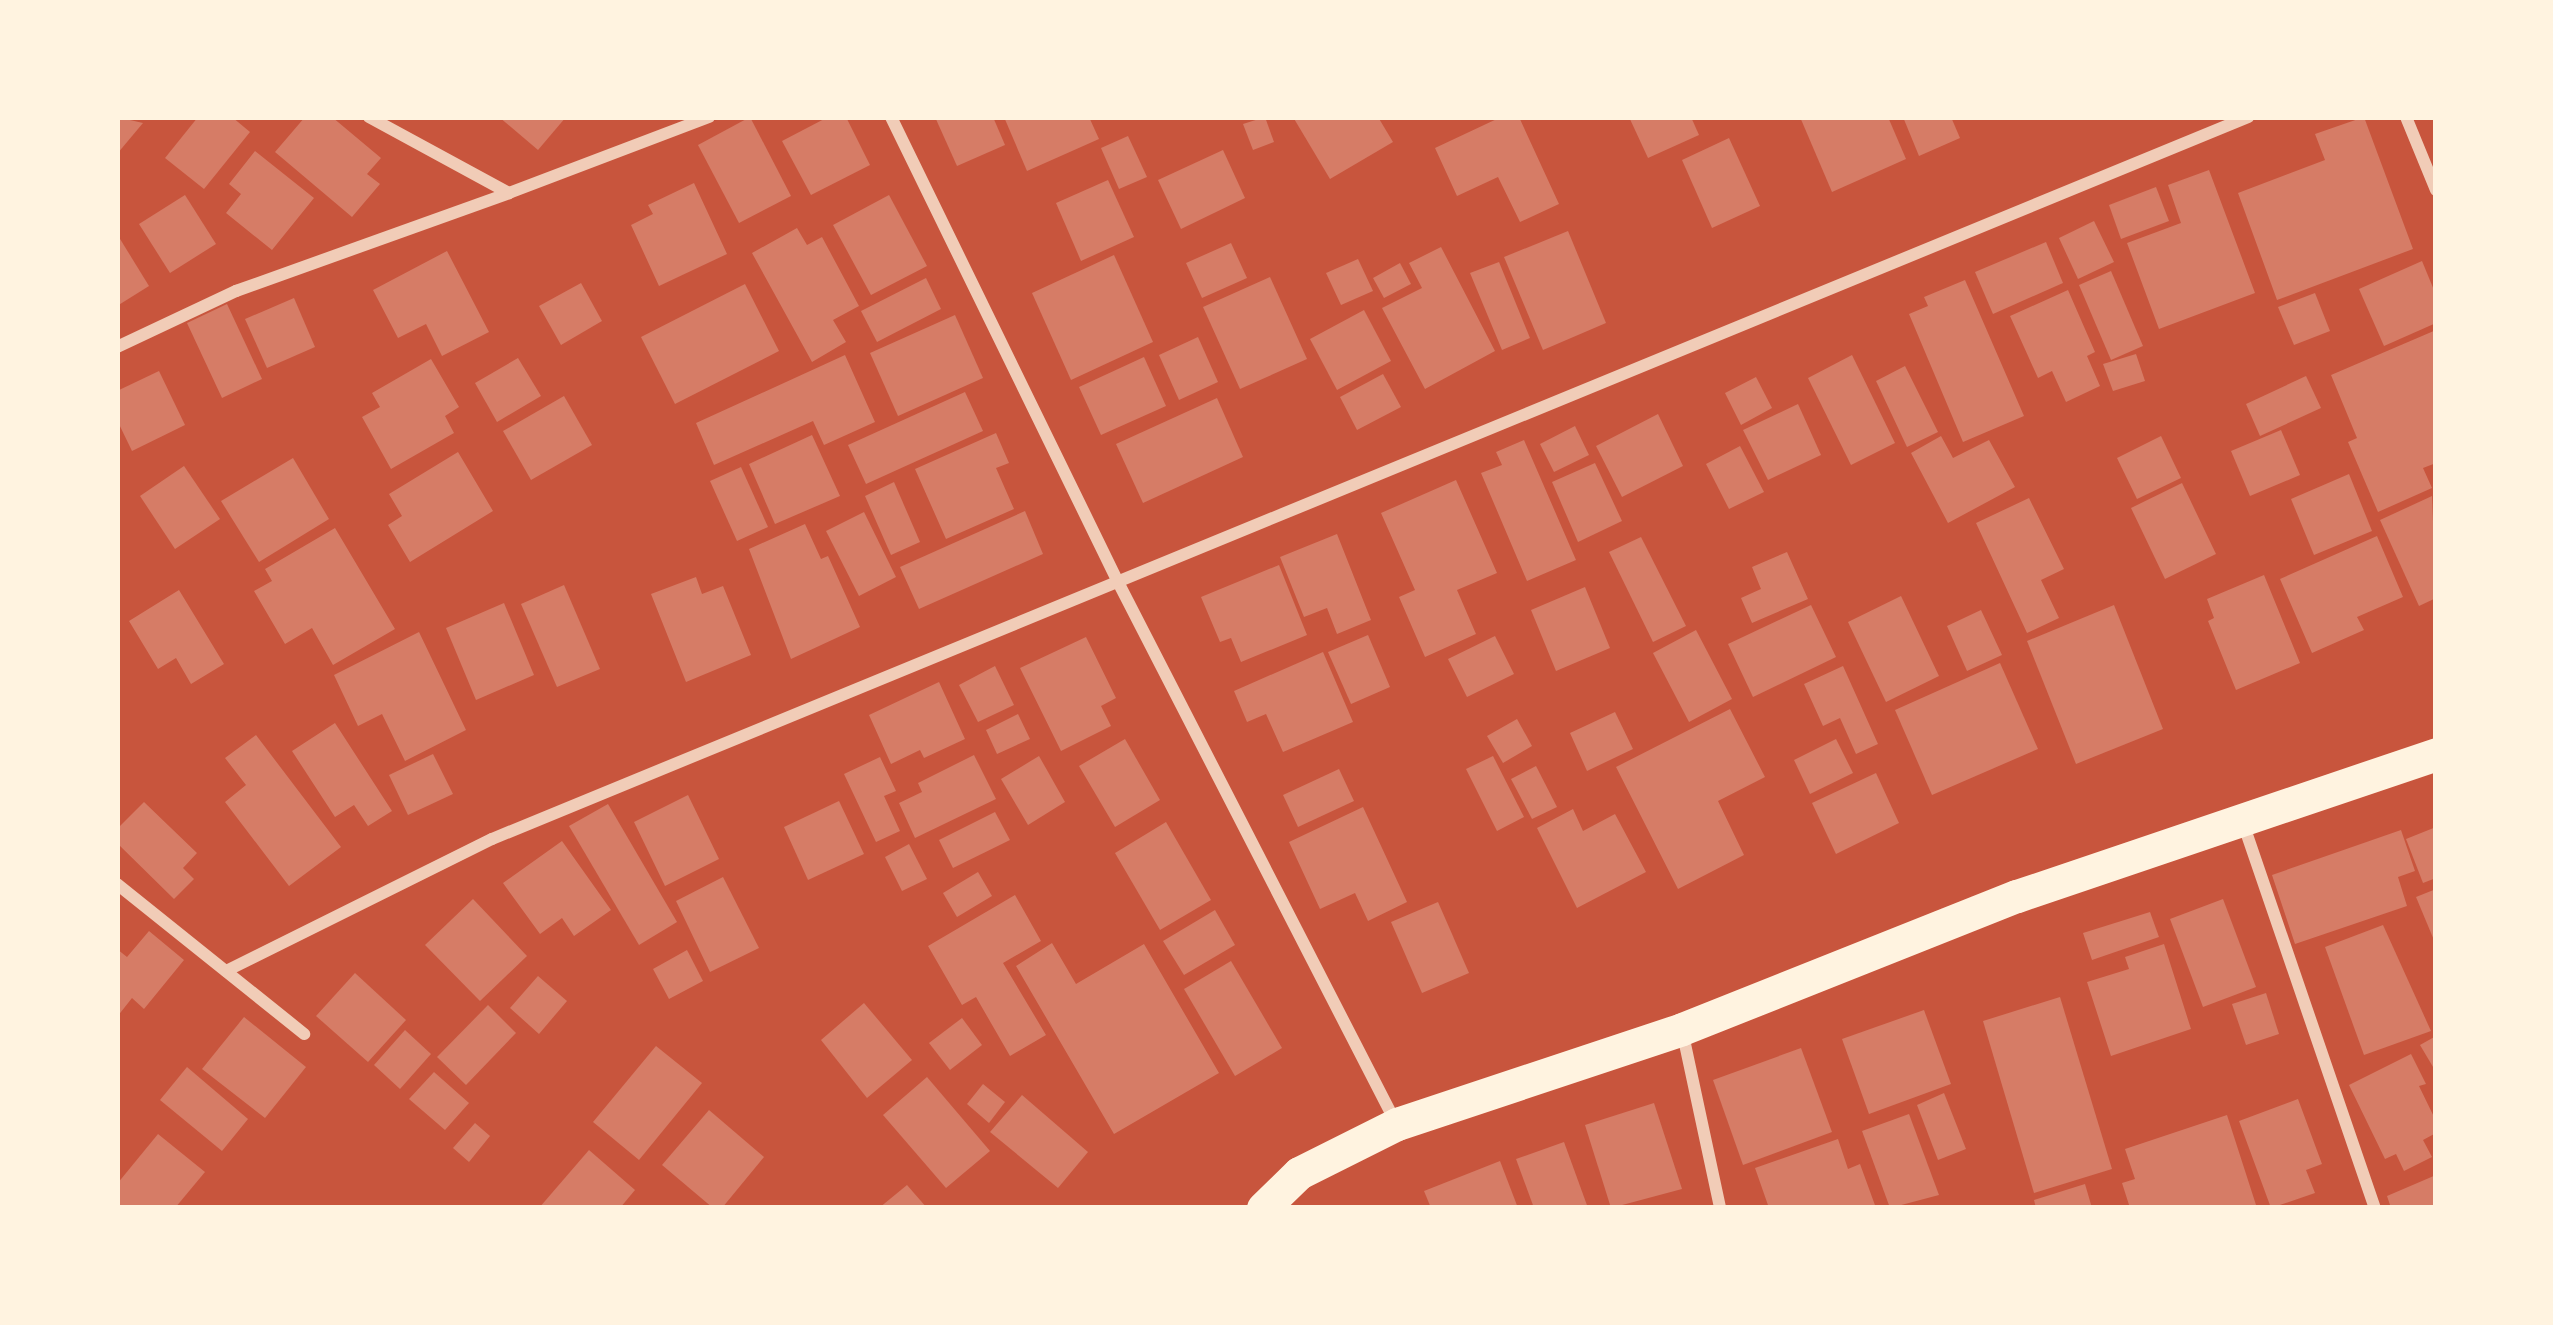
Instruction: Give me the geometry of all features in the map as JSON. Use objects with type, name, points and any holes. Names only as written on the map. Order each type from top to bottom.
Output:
[{"type":"highway","points":[[1263,1208],[1299,1173],[1396,1124],[1682,1029],[2017,896],[2436,754]]},
{"type":"street","points":[[369,117],[509,193]]},
{"type":"street","points":[[117,347],[236,291],[709,117]]},
{"type":"street","points":[[891,117],[1117,580],[1396,1124]]},
{"type":"street","points":[[226,970],[492,839],[2248,117]]},
{"type":"street","points":[[2406,117],[2436,190]]},
{"type":"street","points":[[2242,818],[2375,1208]]},
{"type":"street","points":[[117,884],[304,1034]]},
{"type":"street","points":[[1682,1029],[1720,1208]]},
{"type":"building","points":[[117,117],[143,123],[117,154]]},
{"type":"building","points":[[198,117],[232,117],[250,132],[204,189],[165,158]]},
{"type":"building","points":[[305,117],[332,117],[381,158],[367,174],[380,184],[352,217],[275,152]]},
{"type":"building","points":[[499,117],[566,117],[538,150]]},
{"type":"building","points":[[750,117],[791,196],[739,223],[698,145]]},
{"type":"building","points":[[828,117],[846,117],[870,165],[811,195],[782,141]]},
{"type":"building","points":[[935,117],[993,117],[1005,145],[957,166]]},
{"type":"building","points":[[1004,117],[1089,117],[1099,139],[1027,171]]},
{"type":"building","points":[[1265,117],[1274,142],[1253,150],[1243,124]]},
{"type":"building","points":[[1293,117],[1378,117],[1393,142],[1330,179]]},
{"type":"building","points":[[1501,117],[1519,117],[1559,204],[1520,222],[1498,177],[1457,196],[1435,148]]},
{"type":"building","points":[[1629,117],[1691,117],[1699,135],[1648,158]]},
{"type":"building","points":[[1800,117],[1888,117],[1906,159],[1832,192]]},
{"type":"building","points":[[1903,117],[1951,117],[1960,138],[1919,156]]},
{"type":"building","points":[[2364,117],[2413,249],[2277,300],[2238,193],[2325,160],[2315,134]]},
{"type":"building","points":[[1128,136],[1147,177],[1119,189],[1101,148]]},
{"type":"building","points":[[1729,138],[1760,206],[1712,228],[1682,160]]},
{"type":"building","points":[[1223,150],[1245,198],[1181,229],[1158,180]]},
{"type":"building","points":[[255,151],[314,198],[272,250],[226,213],[241,194],[229,184]]},
{"type":"building","points":[[2209,170],[2255,293],[2159,329],[2127,243],[2181,223],[2168,185]]},
{"type":"building","points":[[1108,180],[1134,237],[1081,261],[1056,203]]},
{"type":"building","points":[[694,183],[727,254],[659,286],[631,225],[653,214],[648,205]]},
{"type":"building","points":[[2156,187],[2169,221],[2121,239],[2109,205]]},
{"type":"building","points":[[185,195],[216,244],[170,273],[139,224]]},
{"type":"building","points":[[889,195],[927,266],[871,295],[833,225]]},
{"type":"building","points":[[2094,221],[2114,262],[2078,279],[2059,238]]},
{"type":"building","points":[[797,228],[807,245],[822,237],[859,306],[833,320],[846,342],[812,362],[752,253]]},
{"type":"building","points":[[1568,231],[1606,323],[1543,350],[1504,257]]},
{"type":"building","points":[[117,234],[149,286],[117,306]]},
{"type":"building","points":[[2046,242],[2063,283],[1993,314],[1975,272]]},
{"type":"building","points":[[1231,243],[1247,278],[1202,298],[1186,263]]},
{"type":"building","points":[[1441,247],[1495,351],[1425,389],[1382,308],[1422,288],[1409,263]]},
{"type":"building","points":[[447,251],[489,332],[442,356],[426,324],[398,338],[373,290]]},
{"type":"building","points":[[1114,255],[1153,342],[1071,380],[1032,293]]},
{"type":"building","points":[[1358,259],[1373,291],[1341,305],[1326,273]]},
{"type":"building","points":[[2422,261],[2436,295],[2436,323],[2384,346],[2359,289]]},
{"type":"building","points":[[1499,262],[1530,338],[1502,350],[1470,273]]},
{"type":"building","points":[[1400,263],[1411,284],[1384,298],[1373,278]]},
{"type":"building","points":[[2111,271],[2143,346],[2111,360],[2079,285]]},
{"type":"building","points":[[1270,277],[1307,359],[1240,389],[1203,307]]},
{"type":"building","points":[[926,278],[941,309],[877,342],[861,311]]},
{"type":"building","points":[[1965,280],[2024,416],[1963,442],[1909,314],[1928,306],[1924,297]]},
{"type":"building","points":[[581,283],[602,321],[561,345],[539,306]]},
{"type":"building","points":[[745,284],[779,351],[675,404],[641,337]]},
{"type":"building","points":[[2068,290],[2095,352],[2087,356],[2100,386],[2066,402],[2052,371],[2038,378],[2010,316]]},
{"type":"building","points":[[2315,293],[2330,331],[2294,345],[2278,307]]},
{"type":"building","points":[[294,298],[315,347],[267,368],[245,319]]},
{"type":"building","points":[[227,304],[262,379],[222,398],[187,323]]},
{"type":"building","points":[[1364,310],[1391,361],[1337,390],[1310,339]]},
{"type":"building","points":[[955,315],[983,378],[898,416],[870,353]]},
{"type":"building","points":[[2436,330],[2436,463],[2423,468],[2432,488],[2378,512],[2348,442],[2357,438],[2331,375]]},
{"type":"building","points":[[1198,337],[1218,382],[1179,400],[1159,355]]},
{"type":"building","points":[[2136,354],[2145,381],[2113,391],[2103,364]]},
{"type":"building","points":[[845,355],[875,422],[824,445],[813,421],[714,465],[696,423]]},
{"type":"building","points":[[1852,355],[1895,443],[1851,465],[1808,378]]},
{"type":"building","points":[[1144,357],[1166,406],[1101,435],[1079,387]]},
{"type":"building","points":[[518,358],[541,396],[497,422],[475,383]]},
{"type":"building","points":[[431,359],[459,407],[445,416],[454,433],[391,469],[362,417],[380,407],[372,393]]},
{"type":"building","points":[[1905,366],[1938,432],[1907,447],[1876,381]]},
{"type":"building","points":[[159,371],[185,425],[132,451],[117,420],[117,391]]},
{"type":"building","points":[[1383,374],[1401,407],[1357,430],[1340,397]]},
{"type":"building","points":[[2306,376],[2321,408],[2260,436],[2246,404]]},
{"type":"building","points":[[1756,377],[1772,408],[1741,425],[1725,393]]},
{"type":"building","points":[[965,392],[983,431],[866,484],[848,445]]},
{"type":"building","points":[[564,396],[592,445],[531,480],[503,431]]},
{"type":"building","points":[[1217,398],[1243,457],[1143,503],[1116,444]]},
{"type":"building","points":[[1798,404],[1821,455],[1768,480],[1743,430]]},
{"type":"building","points":[[1658,414],[1683,466],[1622,497],[1596,446]]},
{"type":"building","points":[[1575,426],[1589,455],[1554,472],[1540,444]]},
{"type":"building","points":[[2281,430],[2300,475],[2250,496],[2231,451]]},
{"type":"building","points":[[996,433],[1009,463],[996,468],[1014,509],[946,539],[915,469]]},
{"type":"building","points":[[812,435],[840,496],[775,524],[749,464]]},
{"type":"building","points":[[1941,436],[1953,458],[1989,440],[2015,487],[1948,523],[1911,453]]},
{"type":"building","points":[[2161,436],[2181,478],[2137,499],[2117,458]]},
{"type":"building","points":[[1524,440],[1576,560],[1527,581],[1481,473],[1502,465],[1496,452]]},
{"type":"building","points":[[1740,446],[1764,492],[1729,509],[1706,464]]},
{"type":"building","points":[[458,452],[493,511],[410,562],[388,525],[402,516],[389,494]]},
{"type":"building","points":[[293,458],[329,519],[259,562],[221,501]]},
{"type":"building","points":[[1595,463],[1622,521],[1578,542],[1552,482]]},
{"type":"building","points":[[184,466],[220,519],[175,549],[140,496]]},
{"type":"building","points":[[741,467],[768,527],[737,541],[710,481]]},
{"type":"building","points":[[2349,474],[2372,531],[2314,555],[2291,499]]},
{"type":"building","points":[[1456,480],[1497,573],[1457,590],[1476,634],[1425,657],[1399,597],[1415,590],[1381,513]]},
{"type":"building","points":[[894,482],[920,542],[891,555],[865,496]]},
{"type":"building","points":[[2182,483],[2216,554],[2165,579],[2131,508]]},
{"type":"building","points":[[2432,496],[2436,598],[2419,606],[2380,520]]},
{"type":"building","points":[[2029,498],[2064,569],[2041,580],[2059,618],[2027,633],[1976,523]]},
{"type":"building","points":[[1025,511],[1043,554],[919,609],[900,567]]},
{"type":"building","points":[[864,512],[896,577],[859,596],[826,531]]},
{"type":"building","points":[[805,524],[821,559],[828,556],[860,627],[791,659],[749,549]]},
{"type":"building","points":[[335,528],[395,629],[333,665],[312,628],[285,644],[254,591],[272,581],[265,569]]},
{"type":"building","points":[[1337,534],[1371,620],[1337,634],[1327,608],[1304,617],[1280,557]]},
{"type":"building","points":[[2377,536],[2403,597],[2357,617],[2364,630],[2312,653],[2280,579]]},
{"type":"building","points":[[1641,537],[1686,626],[1653,642],[1609,552]]},
{"type":"building","points":[[1787,552],[1808,599],[1752,623],[1741,598],[1761,589],[1752,567]]},
{"type":"building","points":[[1279,565],[1307,635],[1241,662],[1231,638],[1220,642],[1201,597]]},
{"type":"building","points":[[2264,575],[2300,663],[2236,690],[2208,621],[2214,618],[2207,599]]},
{"type":"building","points":[[696,577],[702,594],[723,586],[751,655],[686,682],[651,594]]},
{"type":"building","points":[[564,585],[600,669],[557,687],[521,604]]},
{"type":"building","points":[[1585,587],[1610,648],[1556,671],[1531,610]]},
{"type":"building","points":[[179,590],[224,664],[191,684],[176,658],[158,669],[129,621]]},
{"type":"building","points":[[1901,596],[1939,676],[1886,702],[1848,622]]},
{"type":"building","points":[[504,603],[534,675],[476,700],[446,628]]},
{"type":"building","points":[[1811,605],[1836,657],[1753,697],[1728,644]]},
{"type":"building","points":[[2114,605],[2163,729],[2076,764],[2027,641]]},
{"type":"building","points":[[1981,610],[2002,655],[1967,671],[1947,626]]},
{"type":"building","points":[[1696,630],[1732,699],[1689,722],[1653,653]]},
{"type":"building","points":[[419,632],[466,730],[405,761],[382,714],[358,726],[334,675]]},
{"type":"building","points":[[1368,635],[1390,687],[1351,704],[1328,652]]},
{"type":"building","points":[[1495,636],[1514,674],[1467,697],[1448,659]]},
{"type":"building","points":[[1086,637],[1116,698],[1101,706],[1111,726],[1061,751],[1020,668]]},
{"type":"building","points":[[1323,652],[1353,722],[1283,752],[1266,714],[1247,722],[1234,691]]},
{"type":"building","points":[[2000,663],[2038,749],[1932,795],[1895,710]]},
{"type":"building","points":[[995,666],[1014,705],[978,722],[959,685]]},
{"type":"building","points":[[1843,666],[1878,744],[1856,754],[1840,718],[1823,726],[1804,684]]},
{"type":"building","points":[[939,682],[965,739],[924,758],[920,750],[891,764],[869,715]]},
{"type":"building","points":[[1730,709],[1765,777],[1718,801],[1744,855],[1678,889],[1616,767]]},
{"type":"building","points":[[1615,712],[1633,749],[1587,771],[1570,733]]},
{"type":"building","points":[[1018,714],[1030,739],[997,754],[986,730]]},
{"type":"building","points":[[1517,719],[1532,746],[1503,763],[1487,736]]},
{"type":"building","points":[[335,723],[392,811],[368,826],[354,805],[335,817],[292,751]]},
{"type":"building","points":[[256,735],[341,847],[289,886],[225,802],[246,785],[225,758]]},
{"type":"building","points":[[1125,739],[1160,800],[1115,827],[1079,766]]},
{"type":"building","points":[[1836,739],[1853,773],[1810,794],[1794,760]]},
{"type":"building","points":[[433,754],[453,794],[408,815],[389,775]]},
{"type":"building","points":[[974,755],[996,799],[915,838],[899,803],[922,792],[918,783]]},
{"type":"building","points":[[1039,756],[1065,802],[1028,825],[1001,779]]},
{"type":"building","points":[[1493,756],[1524,817],[1497,831],[1466,769]]},
{"type":"building","points":[[880,757],[896,791],[884,796],[900,831],[876,842],[844,774]]},
{"type":"building","points":[[1536,766],[1557,807],[1532,819],[1511,779]]},
{"type":"building","points":[[1339,769],[1354,801],[1298,827],[1283,795]]},
{"type":"building","points":[[1876,773],[1899,823],[1836,854],[1812,803]]},
{"type":"building","points":[[688,795],[719,859],[665,886],[634,822]]},
{"type":"building","points":[[839,801],[864,854],[808,880],[784,827]]},
{"type":"building","points":[[144,802],[197,853],[183,868],[194,879],[174,899],[117,843],[117,829]]},
{"type":"building","points":[[608,804],[677,922],[639,945],[569,826]]},
{"type":"building","points":[[1363,807],[1407,902],[1368,921],[1355,893],[1320,909],[1289,842]]},
{"type":"building","points":[[1573,809],[1583,831],[1615,814],[1646,872],[1577,908],[1537,828]]},
{"type":"building","points":[[995,812],[1010,840],[953,868],[939,840]]},
{"type":"building","points":[[1166,822],[1211,900],[1160,930],[1115,853]]},
{"type":"building","points":[[2436,827],[2436,878],[2423,883],[2406,839]]},
{"type":"building","points":[[2401,830],[2415,871],[2398,877],[2407,906],[2295,944],[2272,875]]},
{"type":"building","points":[[562,841],[611,910],[574,936],[562,918],[540,934],[503,883]]},
{"type":"building","points":[[909,844],[927,879],[902,891],[885,857]]},
{"type":"building","points":[[978,872],[992,896],[957,917],[943,893]]},
{"type":"building","points":[[723,877],[759,948],[710,972],[676,901]]},
{"type":"building","points":[[2436,889],[2436,945],[2416,897]]},
{"type":"building","points":[[1015,895],[1041,941],[1003,963],[1046,1035],[1010,1056],[976,997],[962,1005],[928,946]]},
{"type":"building","points":[[473,899],[527,956],[480,1001],[425,945]]},
{"type":"building","points":[[2223,899],[2256,987],[2203,1007],[2170,919]]},
{"type":"building","points":[[1438,902],[1469,973],[1422,993],[1391,922]]},
{"type":"building","points":[[1215,910],[1235,945],[1184,975],[1163,941]]},
{"type":"building","points":[[2150,912],[2159,937],[2092,960],[2083,933]]},
{"type":"building","points":[[2383,925],[2431,1031],[2364,1055],[2325,947]]},
{"type":"building","points":[[149,931],[184,960],[144,1009],[132,998],[117,1017],[117,949],[127,957]]},
{"type":"building","points":[[1052,943],[1076,984],[1144,944],[1219,1073],[1114,1134],[1016,966]]},
{"type":"building","points":[[2164,944],[2191,1029],[2111,1056],[2087,982],[2129,969],[2125,957]]},
{"type":"building","points":[[687,950],[703,981],[669,999],[653,969]]},
{"type":"building","points":[[1231,961],[1282,1048],[1235,1076],[1184,989]]},
{"type":"building","points":[[355,973],[406,1020],[368,1062],[316,1016]]},
{"type":"building","points":[[538,976],[567,1001],[539,1034],[510,1008]]},
{"type":"building","points":[[2266,993],[2279,1034],[2246,1045],[2232,1004]]},
{"type":"building","points":[[2060,997],[2112,1169],[2034,1193],[1983,1021]]},
{"type":"building","points":[[864,1003],[912,1060],[867,1098],[821,1040]]},
{"type":"building","points":[[488,1005],[516,1033],[466,1085],[437,1057]]},
{"type":"building","points":[[1924,1010],[1951,1084],[1869,1114],[1842,1039]]},
{"type":"building","points":[[244,1017],[306,1067],[265,1118],[202,1069]]},
{"type":"building","points":[[962,1018],[982,1045],[950,1070],[929,1043]]},
{"type":"building","points":[[405,1030],[431,1054],[400,1089],[374,1065]]},
{"type":"building","points":[[2436,1036],[2436,1072],[2420,1045]]},
{"type":"building","points":[[656,1046],[702,1083],[639,1160],[593,1122]]},
{"type":"building","points":[[1801,1048],[1832,1132],[1743,1165],[1713,1080]]},
{"type":"building","points":[[2411,1054],[2426,1084],[2419,1086],[2436,1121],[2436,1133],[2423,1140],[2432,1157],[2404,1171],[2396,1154],[2385,1159],[2349,1085]]},
{"type":"building","points":[[187,1067],[248,1119],[222,1151],[160,1100]]},
{"type":"building","points":[[434,1072],[469,1103],[445,1130],[409,1099]]},
{"type":"building","points":[[927,1077],[990,1151],[946,1188],[883,1115]]},
{"type":"building","points":[[983,1084],[1005,1102],[989,1123],[967,1104]]},
{"type":"building","points":[[1944,1093],[1966,1149],[1938,1160],[1917,1105]]},
{"type":"building","points":[[1022,1095],[1088,1152],[1058,1188],[990,1132]]},
{"type":"building","points":[[2298,1099],[2322,1164],[2306,1170],[2315,1193],[2271,1208],[2239,1121]]},
{"type":"building","points":[[1654,1103],[1682,1189],[1611,1208],[1585,1125]]},
{"type":"building","points":[[709,1110],[764,1157],[722,1208],[713,1208],[662,1165]]},
{"type":"building","points":[[1909,1114],[1939,1195],[1890,1208],[1862,1131]]},
{"type":"building","points":[[2227,1115],[2257,1208],[2130,1208],[2122,1183],[2135,1179],[2125,1149]]},
{"type":"building","points":[[475,1123],[490,1136],[469,1162],[453,1148]]},
{"type":"building","points":[[158,1134],[205,1172],[175,1208],[117,1208],[117,1184]]},
{"type":"building","points":[[1838,1139],[1848,1169],[1860,1164],[1876,1208],[1769,1208],[1755,1168]]},
{"type":"building","points":[[1564,1142],[1588,1208],[1534,1208],[1516,1159]]},
{"type":"building","points":[[589,1150],[635,1190],[620,1208],[539,1208]]},
{"type":"building","points":[[1500,1161],[1518,1208],[1431,1208],[1424,1191]]},
{"type":"building","points":[[2436,1175],[2436,1208],[2391,1208],[2387,1196]]},
{"type":"building","points":[[2085,1184],[2092,1208],[2036,1208],[2034,1200]]},
{"type":"building","points":[[907,1185],[927,1208],[879,1208]]}]
